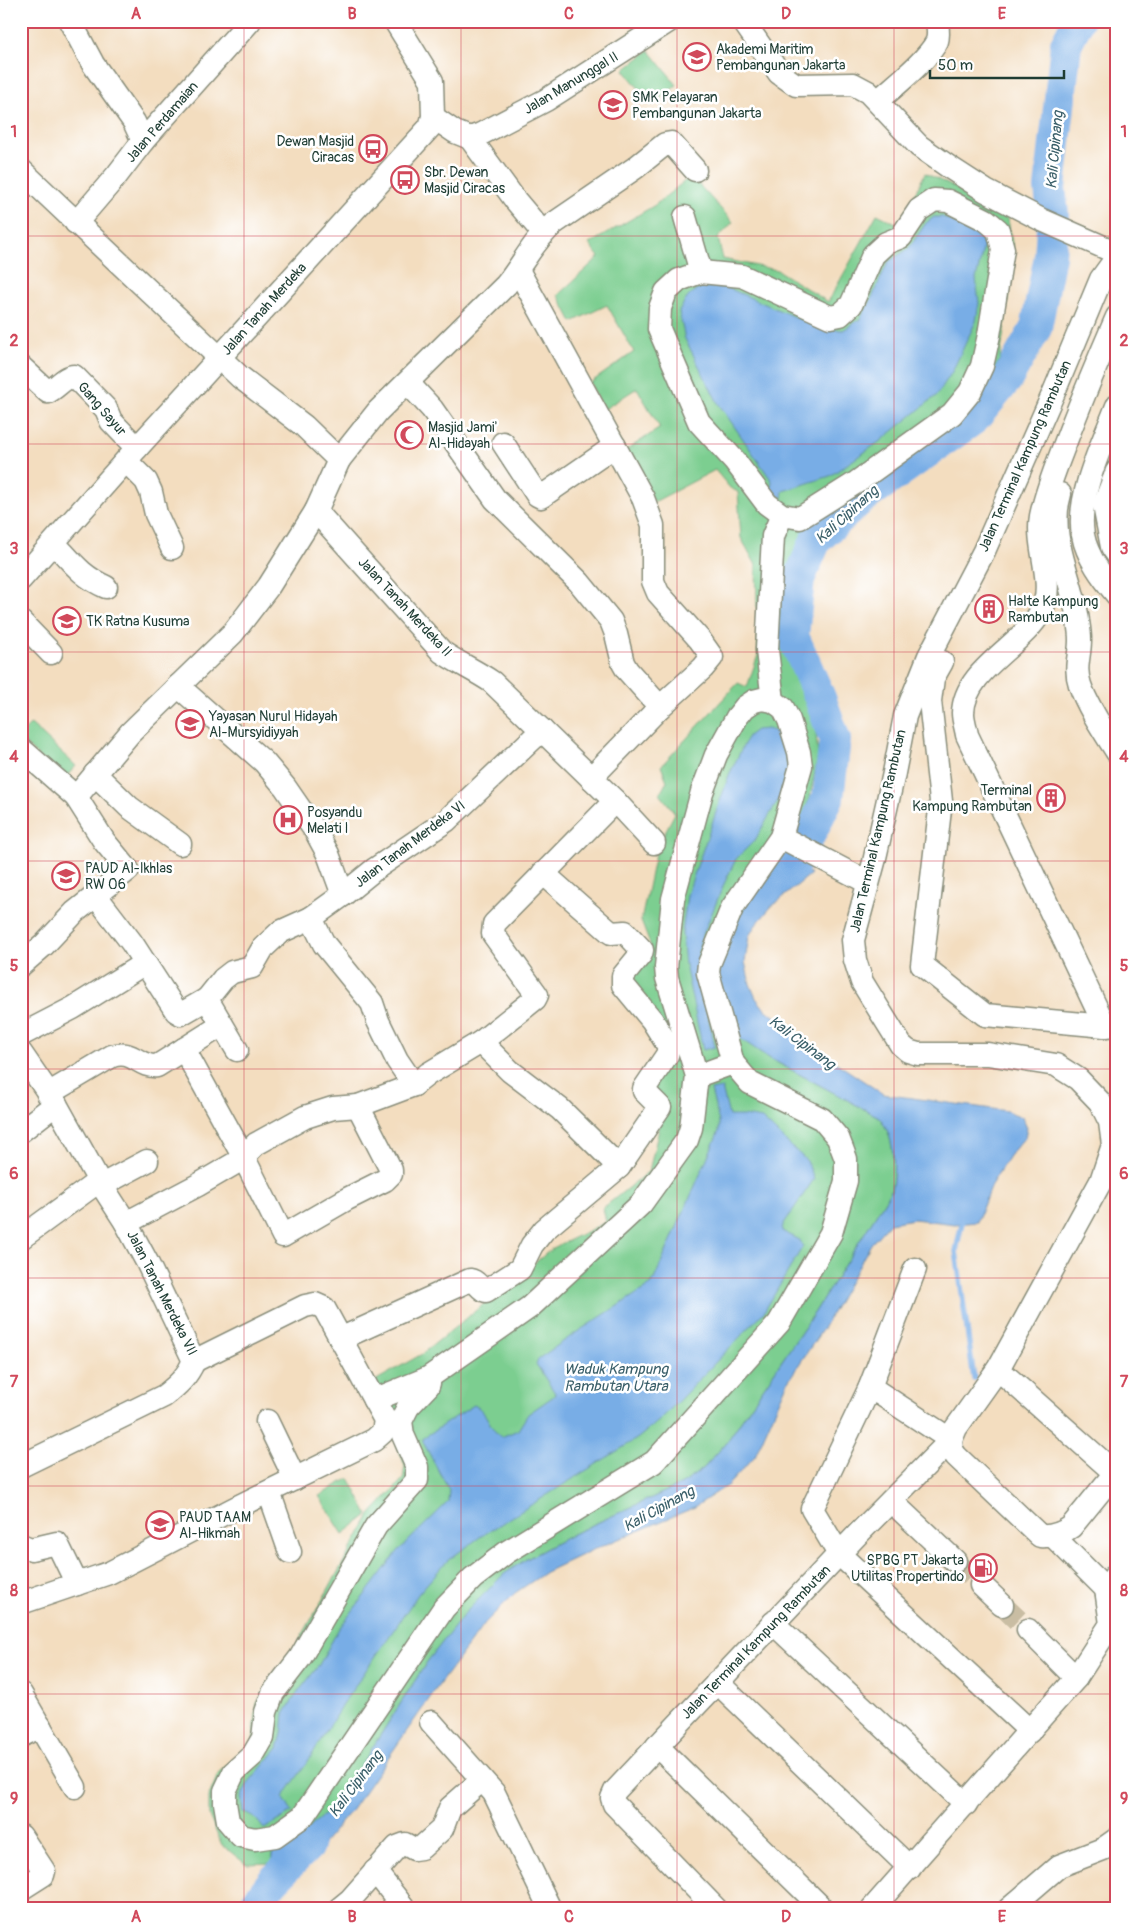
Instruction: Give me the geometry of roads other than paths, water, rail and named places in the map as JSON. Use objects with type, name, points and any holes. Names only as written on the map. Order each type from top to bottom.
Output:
[{"type":"street","points":[[70,21],[93,64],[134,122],[143,141]]},
{"type":"street","name":"Jalan Perdamaian","points":[[76,223],[117,176],[143,141],[250,21]]},
{"type":"street","name":"Jalan Manunggal II","points":[[470,138],[546,100],[594,71],[669,21]]},
{"type":"street","points":[[743,21],[779,73],[796,84],[853,84],[868,92],[878,101],[919,146],[986,191],[1050,224],[1117,253]]},
{"type":"street","points":[[878,101],[929,52],[938,34],[937,21]]},
{"type":"street","points":[[399,23],[432,81],[433,117],[455,132],[470,138],[516,201],[543,233]]},
{"type":"street","name":"Jalan Tanah Merdeka","points":[[22,577],[430,128],[433,117]]},
{"type":"street","points":[[76,797],[130,733],[233,634],[268,586],[316,511],[339,460],[378,411],[408,383],[518,270],[528,251],[543,233],[553,224],[635,168],[665,144],[671,143],[695,170]]},
{"type":"street","points":[[21,170],[240,377],[304,426],[339,460]]},
{"type":"street","points":[[934,200],[948,201],[986,220],[998,230],[1003,249],[982,366],[970,392],[952,414],[857,482],[800,518],[782,515],[767,504],[734,460],[699,422],[659,329],[660,308],[666,292],[679,280],[701,272],[742,276],[830,317],[840,315],[851,305],[873,255],[886,243],[901,236],[919,210],[934,200]]},
{"type":"street","points":[[685,217],[701,272]]},
{"type":"street","name":"Jalan Terminal Kampung Rambutan","points":[[716,1909],[614,1804],[612,1798],[615,1791],[839,1554],[951,1440],[956,1428],[998,1369],[1101,1181],[1113,1145],[1110,1122],[1100,1102],[1078,1079],[1056,1065],[988,1054],[918,1054],[908,1051],[901,1045],[862,982],[855,960],[853,940],[867,882],[874,862],[905,716],[928,656],[984,551],[1054,392],[1100,279],[1117,258]]},
{"type":"street","name":"Jalan Terminal Kampung Rambutan","points":[[1111,1026],[988,1016],[922,965],[941,801],[930,701],[933,678],[993,562],[1094,323],[1117,263]]},
{"type":"street","points":[[518,270],[643,498],[653,525],[653,581],[658,592],[700,640],[712,657],[591,778]]},
{"type":"street","points":[[1111,1026],[967,735],[963,713],[968,694],[985,669],[1036,620],[1045,601],[1046,574],[1040,537],[1041,517],[1052,478],[1097,361],[1117,318]]},
{"type":"street","points":[[1117,346],[1065,479],[1055,510],[1058,539],[1078,618],[1080,641],[1076,663],[1080,685],[1103,731],[1117,752]]},
{"type":"street","name":"Gang Sayur","points":[[21,367],[48,392],[69,377],[74,376],[106,409],[111,421],[132,454]]},
{"type":"street","points":[[408,383],[432,409],[495,499],[579,582],[611,621],[621,658],[627,670],[660,707]]},
{"type":"street","points":[[1117,406],[1082,505],[1083,536],[1093,561],[1117,595]]},
{"type":"street","points":[[503,443],[537,496],[541,497],[615,446]]},
{"type":"street","points":[[132,454],[151,492],[156,514],[172,548]]},
{"type":"street","points":[[1117,471],[1104,504],[1112,547],[1117,554]]},
{"type":"street","name":"Jalan Tanah Merdeka II","points":[[316,511],[442,652],[492,682],[615,801],[654,843]]},
{"type":"street","points":[[773,701],[767,650],[773,536],[782,515]]},
{"type":"street","points":[[54,542],[89,580],[106,587]]},
{"type":"street","points":[[21,622],[51,653]]},
{"type":"street","points":[[928,656],[933,678]]},
{"type":"street","name":"Jalan Tanah Merdeka VI","points":[[178,686],[258,756],[285,787],[312,825],[328,854],[343,895],[375,869],[446,821],[542,730]]},
{"type":"street","points":[[374,1400],[428,1378],[530,1306],[641,1204],[687,1140],[715,1070],[708,973],[709,964],[732,908],[785,839],[801,766],[799,752],[789,720],[783,708],[773,701],[762,699],[754,701],[745,707],[736,717],[716,755],[702,792],[673,899],[666,978],[715,1070],[750,1083],[822,1119],[838,1138],[846,1159],[846,1181],[831,1233],[779,1323],[654,1462],[507,1552],[473,1578],[444,1608],[303,1816],[275,1836],[255,1839],[241,1836],[228,1821],[225,1792],[234,1772],[253,1755],[263,1738],[266,1712],[273,1693],[300,1658],[376,1526],[417,1480],[417,1468],[403,1435],[401,1421],[408,1407],[428,1386],[428,1378]]},
{"type":"street","points":[[21,749],[76,797],[104,841],[128,870],[75,912],[21,966]]},
{"type":"street","points":[[96,774],[129,807],[180,844]]},
{"type":"street","points":[[126,1223],[198,1185],[243,1156],[256,1144],[305,1117],[333,1108],[358,1106],[414,1086],[428,1074],[481,1042],[536,997],[493,934],[492,928],[543,873],[615,801]]},
{"type":"street","points":[[785,839],[867,882]]},
{"type":"street","points":[[340,1338],[470,1280],[477,1283],[483,1290],[490,1289],[520,1269],[532,1245],[544,1230],[620,1167],[660,1107],[644,1091],[644,1088],[667,1055],[669,1047],[652,1020],[623,985],[622,976],[641,954],[642,950],[625,932],[611,933],[543,873]]},
{"type":"street","points":[[96,896],[145,963],[176,1010],[181,1014],[207,999],[223,979],[232,972],[252,967],[263,948],[280,932],[311,918],[343,895]]},
{"type":"street","points":[[311,918],[324,944],[372,1003],[378,1022],[397,1060],[414,1086]]},
{"type":"street","points":[[21,1035],[73,1008],[145,963]]},
{"type":"street","points":[[207,999],[237,1050]]},
{"type":"street","points":[[21,1131],[52,1099],[112,1056],[125,1054],[152,1066],[157,1066],[222,1025]]},
{"type":"street","points":[[481,1042],[510,1071],[560,1109],[620,1167]]},
{"type":"street","points":[[184,1049],[243,1156],[282,1235],[285,1236],[347,1199],[385,1180],[390,1174],[391,1170],[358,1106]]},
{"type":"street","name":"Jalan Tanah Merdeka VII","points":[[21,1603],[109,1573],[374,1440],[384,1432],[385,1420],[324,1308],[316,1304],[305,1306],[194,1361],[147,1262],[126,1223],[100,1183],[52,1099],[24,1064]]},
{"type":"street","points":[[21,1238],[100,1183],[147,1160]]},
{"type":"street","points":[[916,1269],[870,1387],[812,1509],[839,1554],[1030,1731]]},
{"type":"street","points":[[21,1466],[164,1396],[182,1382],[189,1373],[194,1361]]},
{"type":"street","points":[[870,1387],[951,1440],[952,1450],[956,1456],[1040,1536],[1053,1536],[1062,1533],[1070,1527],[1116,1473],[998,1369]]},
{"type":"street","points":[[267,1421],[295,1479]]},
{"type":"street","points":[[269,1492],[290,1552]]},
{"type":"street","points":[[891,1501],[955,1561]]},
{"type":"street","points":[[872,1909],[1076,1678],[1111,1624],[1111,1581],[1053,1536]]},
{"type":"street","points":[[21,1545],[30,1549],[57,1543],[77,1584]]},
{"type":"street","points":[[981,1585],[1002,1606]]},
{"type":"street","points":[[773,1623],[966,1804]]},
{"type":"street","points":[[1028,1630],[1076,1678]]},
{"type":"street","points":[[717,1682],[910,1868]]},
{"type":"street","points":[[21,1694],[30,1731],[75,1787]]},
{"type":"street","points":[[431,1722],[494,1793],[550,1909]]},
{"type":"street","points":[[657,1746],[824,1909]]},
{"type":"street","points":[[339,1909],[350,1900],[397,1847],[405,1844],[417,1850],[421,1848],[442,1829],[450,1808],[482,1780]]},
{"type":"street","points":[[21,1836],[44,1871],[43,1875],[21,1889]]},
{"type":"street","points":[[1008,1909],[1059,1866],[1103,1849],[1117,1839]]},
{"type":"street","points":[[375,1871],[405,1909]]},
{"type":"water","points":[[934,217],[943,217],[978,234],[984,245],[976,279],[979,303],[976,321],[952,372],[937,395],[882,440],[830,476],[783,491],[782,498],[770,492],[772,481],[718,403],[685,339],[679,312],[683,304],[692,293],[698,290],[711,287],[728,288],[820,328],[843,330],[859,320],[869,304],[888,262],[908,249],[926,223]]},
{"type":"water","points":[[767,729],[778,732],[788,743],[791,764],[780,797],[755,840],[736,859],[700,942],[697,967],[715,1047],[703,1050],[685,965],[682,933],[687,895],[729,775],[748,736],[756,730]]},
{"type":"water","points":[[786,858],[811,874],[771,907],[749,936],[745,962],[750,984],[756,998],[764,1008],[814,1048],[883,1094],[1007,1111],[1022,1117],[1027,1128],[1025,1137],[1009,1156],[991,1185],[977,1222],[955,1224],[914,1219],[890,1223],[871,1244],[824,1327],[788,1381],[755,1456],[728,1485],[693,1508],[590,1551],[546,1572],[515,1593],[485,1623],[441,1682],[351,1811],[280,1894],[273,1863],[273,1844],[294,1831],[304,1833],[333,1806],[427,1662],[466,1612],[504,1574],[525,1560],[575,1533],[682,1484],[704,1468],[726,1443],[815,1312],[891,1191],[894,1162],[893,1152],[888,1133],[879,1117],[769,1058],[739,1038],[724,1003],[716,974],[733,926],[751,897]]},
{"type":"water","name":"Waduk Kampung Rambutan Utara","points":[[722,1088],[729,1116],[762,1119],[807,1161],[814,1179],[783,1225],[782,1231],[800,1240],[803,1246],[764,1312],[661,1419],[638,1438],[480,1537],[447,1561],[419,1593],[342,1705],[307,1763],[283,1797],[292,1812],[264,1829],[256,1819],[243,1812],[241,1797],[248,1783],[278,1748],[282,1734],[284,1714],[319,1665],[338,1630],[399,1550],[448,1502],[449,1490],[423,1442],[423,1438],[474,1405],[482,1411],[501,1437],[518,1430],[528,1414],[554,1396],[555,1393],[536,1364],[538,1359],[652,1284],[719,1131],[719,1122],[711,1090]]},
{"type":"waterway","name":"Kali Cipinang","points":[[761,892],[797,860],[828,798],[835,740],[820,698],[793,636],[799,579],[816,540],[860,500],[974,419],[1007,379],[1036,328],[1050,256],[1053,214],[1050,188],[1066,44],[1078,21]]},
{"type":"waterway","points":[[963,1218],[956,1251],[974,1379]]},
{"type":"waterway","name":"Kali Cipinang","points":[[252,1909],[273,1881],[308,1846]]},
{"type":"tunnel","points":[[955,1561],[981,1585]]},
{"type":"tunnel","points":[[1002,1605],[1028,1630]]},
{"type":"place","name":"Akademi Maritim Pembangunan Jakarta","points":[[697,57]]},
{"type":"place","name":"SMK Pelayaran Pembangunan Jakarta","points":[[613,105]]},
{"type":"place","name":"Dewan Masjid Ciracas","points":[[373,149]]},
{"type":"place","name":"Sbr. Dewan Masjid Ciracas","points":[[405,180]]},
{"type":"place","name":"Masjid Jami' Al-Hidayah","points":[[409,435]]},
{"type":"place","name":"Halte Kampung Rambutan","points":[[989,609]]},
{"type":"place","name":"TK Ratna Kusuma","points":[[67,621]]},
{"type":"place","name":"Yayasan Nurul Hidayah Al-Mursyidiyyah","points":[[190,724]]},
{"type":"place","name":"Terminal Kampung Rambutan","points":[[1051,798]]},
{"type":"place","name":"Posyandu Melati I","points":[[288,820]]},
{"type":"place","name":"PAUD Al-Ikhlas RW 06","points":[[66,876]]},
{"type":"place","name":"PAUD TAAM Al-Hikmah","points":[[160,1525]]},
{"type":"place","name":"SPBG PT Jakarta Utilitas Propertindo","points":[[983,1568]]}]
